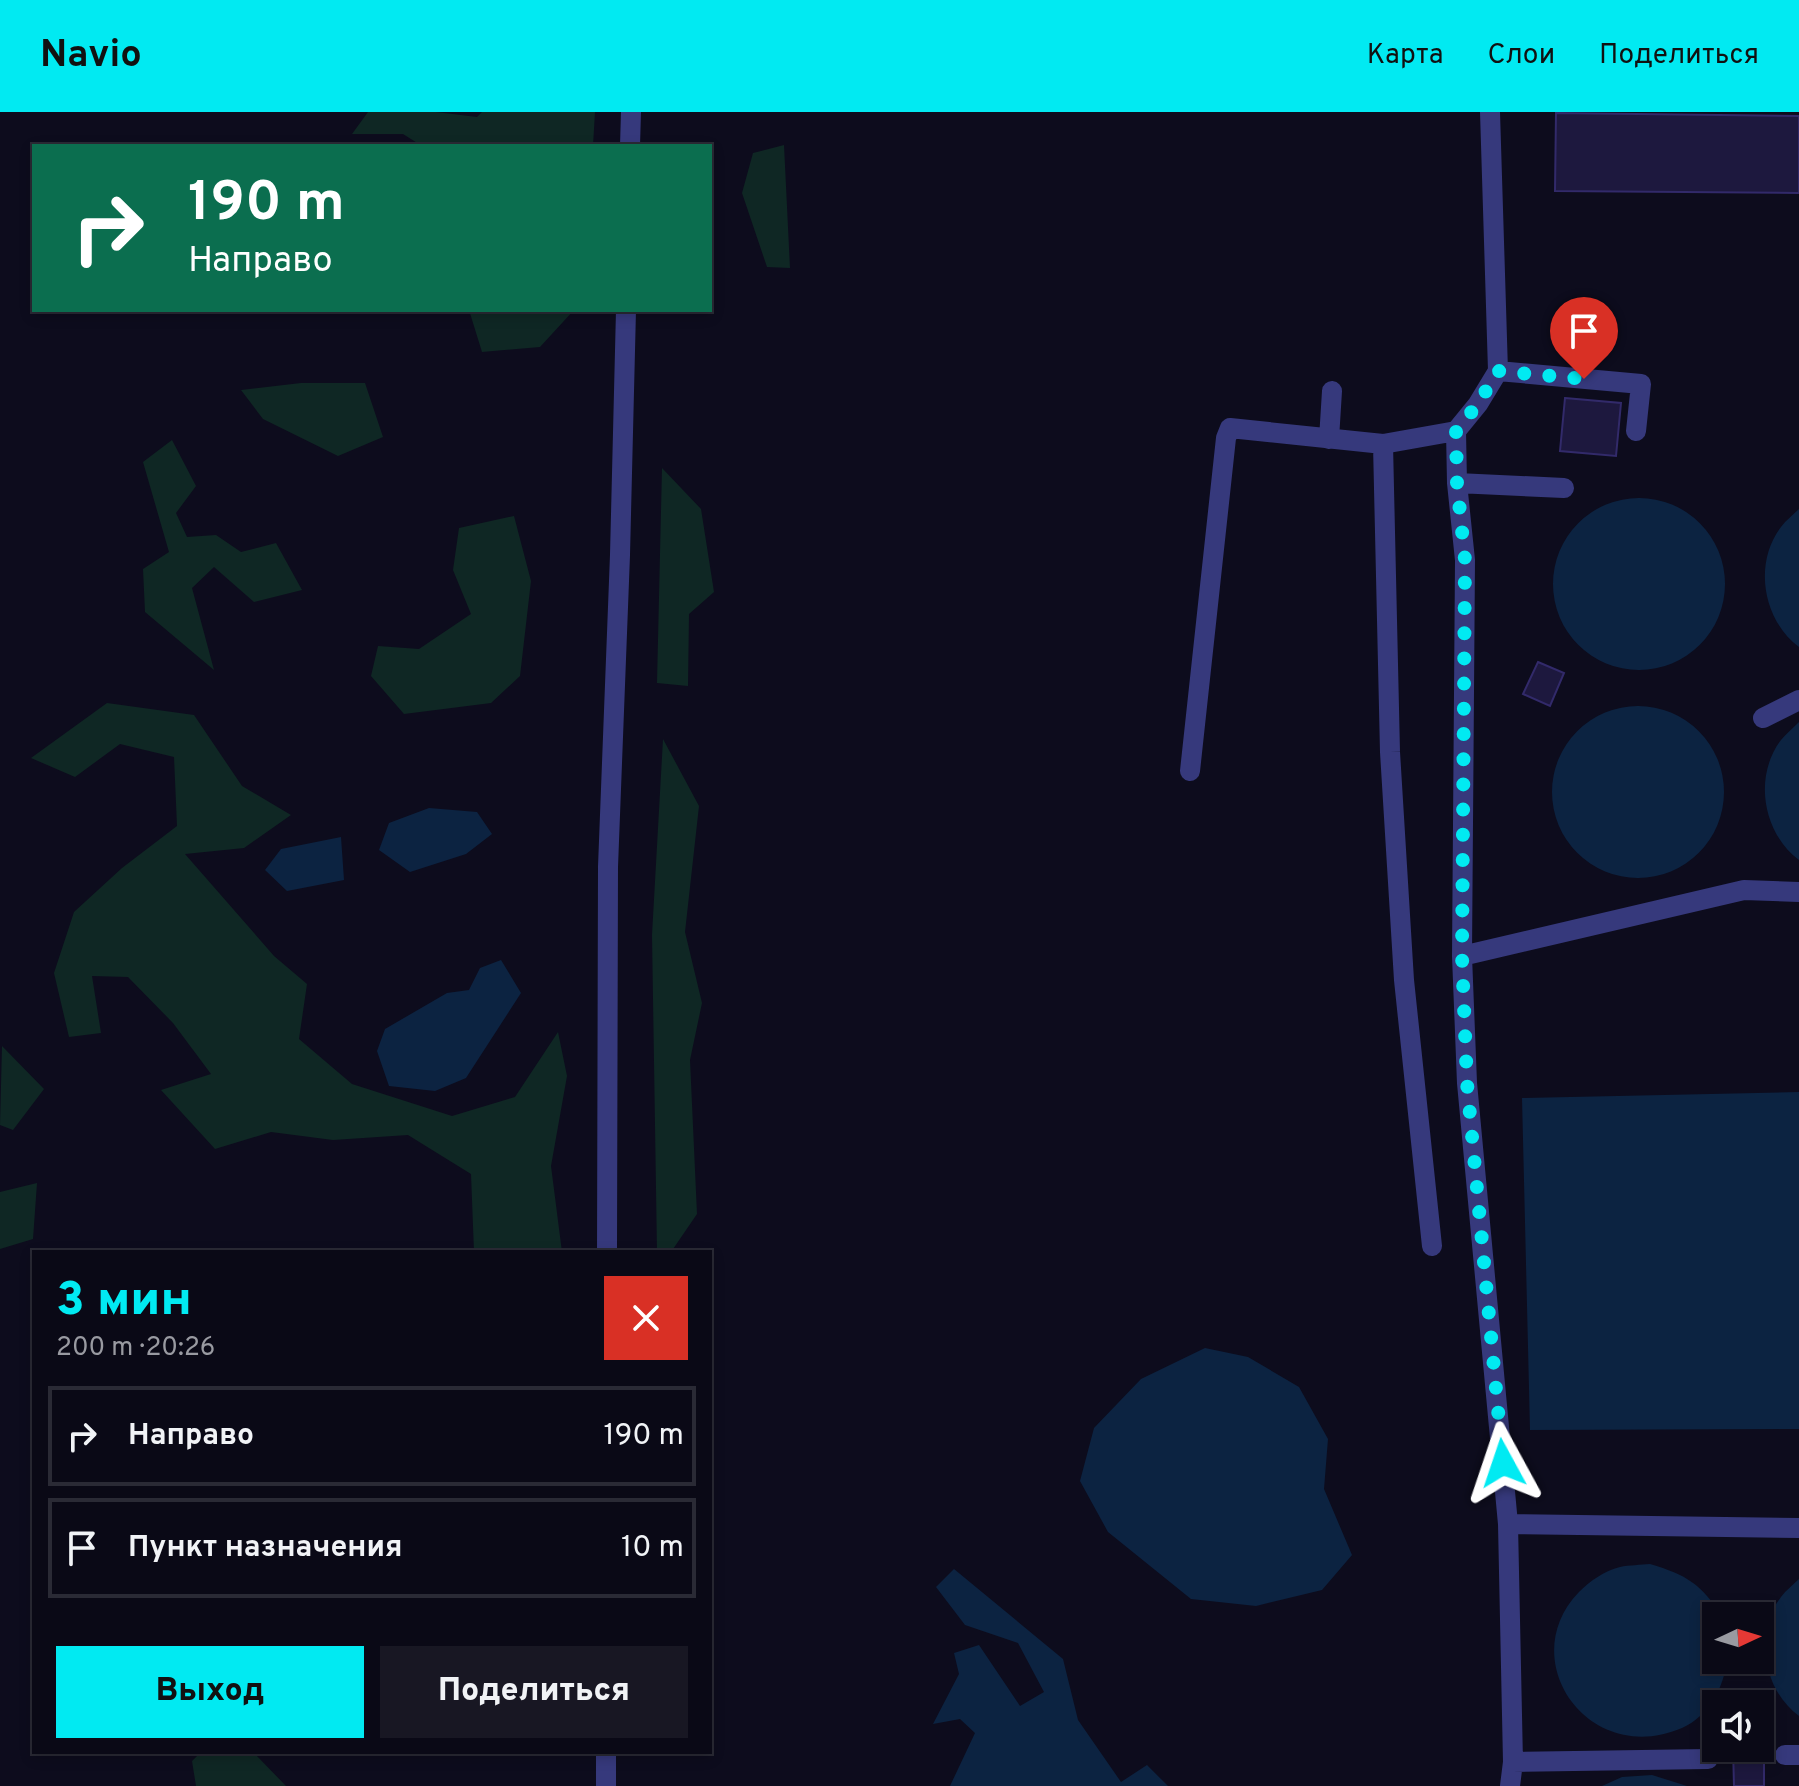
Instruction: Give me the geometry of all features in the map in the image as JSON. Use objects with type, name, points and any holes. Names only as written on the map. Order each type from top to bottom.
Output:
[{"type":"street","points":[[630,144],[631,112]]},
{"type":"street","points":[[1490,112],[1498,371],[1478,404],[1456,431],[1457,483],[1465,560],[1462,956],[1467,1083],[1508,1524],[1513,1762],[1510,1786]]},
{"type":"street","points":[[607,1250],[608,867],[626,312]]},
{"type":"street","points":[[1498,371],[1641,384],[1636,431]]},
{"type":"street","points":[[1329,439],[1332,391]]},
{"type":"street","points":[[1190,771],[1226,438],[1230,428],[1383,444],[1456,431]]},
{"type":"street","points":[[1383,444],[1390,752],[1403,965],[1432,1246]]},
{"type":"street","points":[[1457,483],[1564,488]]},
{"type":"street","points":[[1763,718],[1799,700]]},
{"type":"street","points":[[1462,956],[1744,890],[1799,892]]},
{"type":"street","points":[[1508,1524],[1799,1528]]},
{"type":"street","points":[[606,1754],[606,1786]]},
{"type":"street","points":[[1513,1762],[1702,1759]]},
{"type":"green space","points":[[368,112],[436,112],[477,117],[482,112],[595,112],[593,144],[419,144],[403,134],[352,134]]},
{"type":"green space","points":[[784,145],[790,268],[767,267],[742,193],[753,153]]},
{"type":"green space","points":[[470,312],[572,312],[540,347],[482,352]]},
{"type":"green space","points":[[301,383],[365,383],[383,437],[338,456],[263,419],[241,390]]},
{"type":"green space","points":[[172,440],[196,486],[176,513],[187,537],[216,535],[241,552],[276,543],[302,590],[254,602],[214,567],[192,588],[214,670],[145,612],[143,569],[169,552],[143,462]]},
{"type":"green space","points":[[662,468],[701,509],[714,592],[689,614],[688,686],[657,683]]},
{"type":"green space","points":[[514,516],[531,581],[520,676],[491,703],[404,714],[371,676],[378,646],[419,649],[471,614],[453,570],[459,528]]},
{"type":"green space","points":[[107,703],[194,715],[242,786],[291,815],[244,848],[185,854],[274,956],[307,984],[299,1039],[352,1084],[452,1116],[515,1097],[558,1032],[567,1076],[551,1166],[562,1250],[474,1250],[471,1174],[408,1135],[333,1140],[271,1132],[215,1149],[161,1090],[211,1074],[173,1023],[128,977],[92,976],[101,1033],[69,1037],[54,973],[74,912],[122,868],[177,826],[174,757],[120,744],[75,777],[31,758]]},
{"type":"green space","points":[[663,739],[699,806],[685,932],[702,1003],[690,1060],[697,1214],[672,1250],[657,1250],[652,935]]},
{"type":"green space","points":[[2,1046],[44,1089],[13,1130],[0,1125]]},
{"type":"green space","points":[[37,1183],[33,1239],[0,1249],[0,1192]]},
{"type":"green space","points":[[199,1754],[255,1754],[286,1786],[196,1786],[192,1761]]},
{"type":"water","points":[[1639,498],[1672,504],[1700,523],[1719,551],[1725,584],[1719,617],[1700,645],[1672,664],[1639,670],[1606,664],[1578,645],[1559,617],[1553,584],[1559,551],[1578,523],[1606,504]]},
{"type":"water","points":[[1799,509],[1799,647],[1787,636],[1770,607],[1765,574],[1772,542],[1783,524]]},
{"type":"water","points":[[1638,706],[1671,712],[1699,731],[1718,759],[1724,792],[1718,825],[1699,853],[1671,872],[1638,878],[1605,872],[1577,853],[1558,825],[1552,792],[1558,759],[1577,731],[1605,712]]},
{"type":"water","points":[[1799,722],[1799,860],[1787,849],[1770,820],[1765,787],[1772,755],[1781,740]]},
{"type":"water","points":[[429,808],[477,812],[492,834],[466,854],[410,872],[379,850],[389,823]]},
{"type":"water","points":[[341,837],[344,880],[287,891],[265,870],[281,849]]},
{"type":"water","points":[[501,960],[521,993],[466,1078],[435,1091],[389,1086],[377,1051],[385,1029],[447,993],[469,990],[480,968]]},
{"type":"water","points":[[1799,1092],[1799,1429],[1530,1430],[1522,1098]]},
{"type":"water","points":[[1205,1348],[1248,1357],[1299,1387],[1328,1439],[1324,1489],[1352,1555],[1322,1590],[1256,1606],[1191,1599],[1108,1532],[1080,1481],[1094,1428],[1141,1379]]},
{"type":"water","points":[[1650,1564],[1674,1572],[1700,1588],[1712,1602],[1702,1602],[1702,1674],[1724,1674],[1719,1690],[1702,1690],[1702,1714],[1692,1723],[1648,1736],[1617,1733],[1591,1720],[1571,1700],[1558,1675],[1554,1648],[1561,1619],[1579,1592],[1598,1577],[1627,1566]]},
{"type":"water","points":[[954,1569],[1063,1659],[1078,1720],[1121,1782],[1147,1765],[1168,1786],[950,1786],[975,1733],[960,1719],[933,1724],[959,1674],[954,1653],[979,1645],[1020,1706],[1044,1692],[1018,1643],[965,1625],[936,1587]]},
{"type":"water","points":[[1799,1579],[1799,1716],[1777,1692],[1770,1674],[1774,1674],[1774,1609],[1783,1594]]},
{"type":"water","points":[[1652,1775],[1687,1786],[1602,1786],[1622,1777]]},
{"type":"building","points":[[1556,113],[1799,116],[1799,193],[1555,191]]},
{"type":"building","points":[[1565,398],[1621,403],[1616,456],[1560,451]]},
{"type":"building","points":[[1538,662],[1564,673],[1550,706],[1523,694]]},
{"type":"building","points":[[1733,1762],[1764,1762],[1764,1786],[1734,1786]]},
{"type":"route","points":[[1503,1463],[1467,1083],[1462,956],[1465,560],[1457,483],[1456,431],[1478,404],[1498,371],[1584,379]]}]
